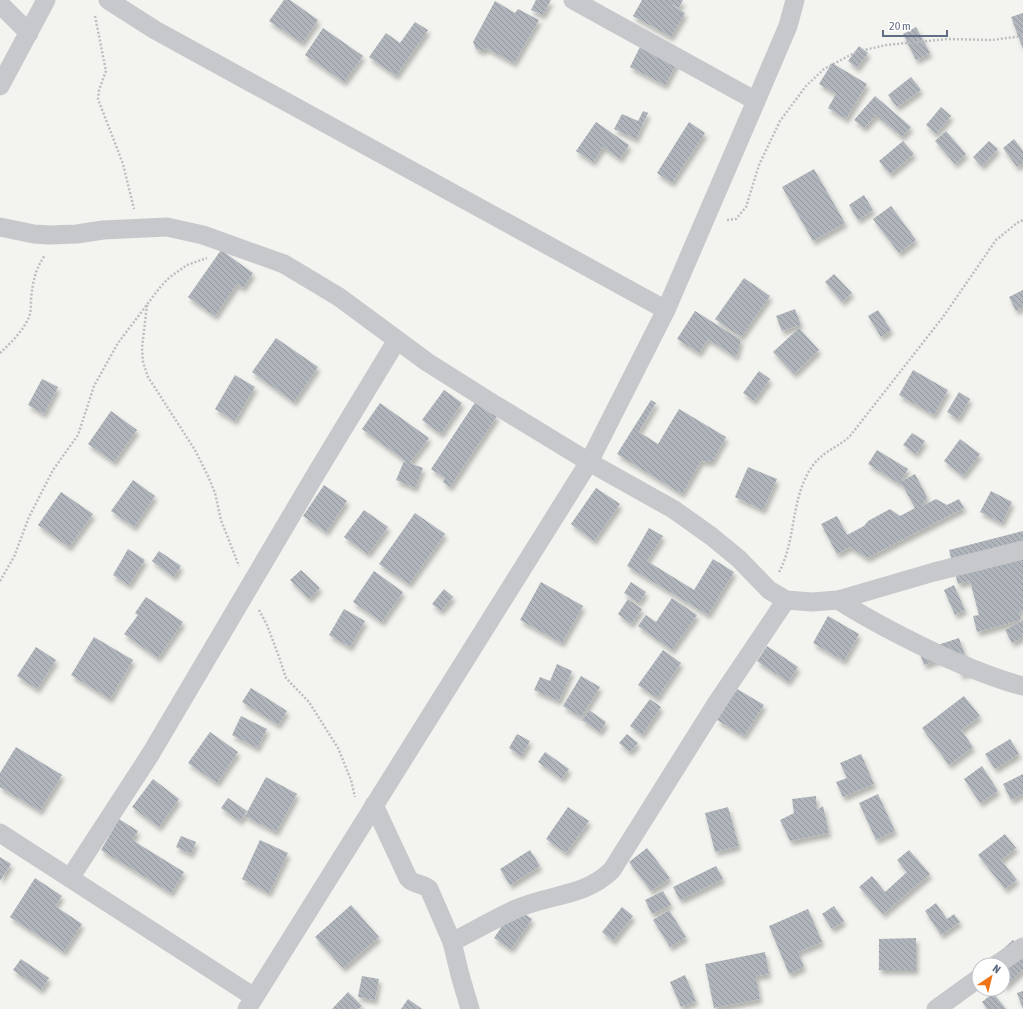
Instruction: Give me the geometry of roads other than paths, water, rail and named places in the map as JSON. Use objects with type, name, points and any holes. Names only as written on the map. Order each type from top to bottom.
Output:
[{"type":"street","points":[[0,86],[46,0]]},
{"type":"street","points":[[108,0],[155,30],[666,310]]},
{"type":"street","points":[[572,0],[756,101]]},
{"type":"street","points":[[0,833],[70,878],[251,1003],[589,462],[666,310],[788,26],[795,0]]},
{"type":"street","points":[[0,4],[29,33]]},
{"type":"street","points":[[0,226],[34,234],[49,235],[77,234],[103,230],[167,227],[202,235],[284,264],[339,297],[427,362],[589,462],[673,510],[739,559],[769,590],[786,600],[812,602],[838,600],[934,572],[1023,550]]},
{"type":"street","points":[[70,878],[150,755],[317,472],[398,340]]},
{"type":"street","points":[[452,942],[517,908],[579,891],[603,879],[612,870],[716,704],[786,600]]},
{"type":"street","points":[[838,600],[860,614],[915,644],[983,674],[1023,686]]},
{"type":"street","points":[[374,805],[408,878],[413,883],[428,887],[429,889],[452,942],[470,1009]]},
{"type":"street","points":[[1008,957],[1023,947]]},
{"type":"street","points":[[936,1009],[971,984]]}]
